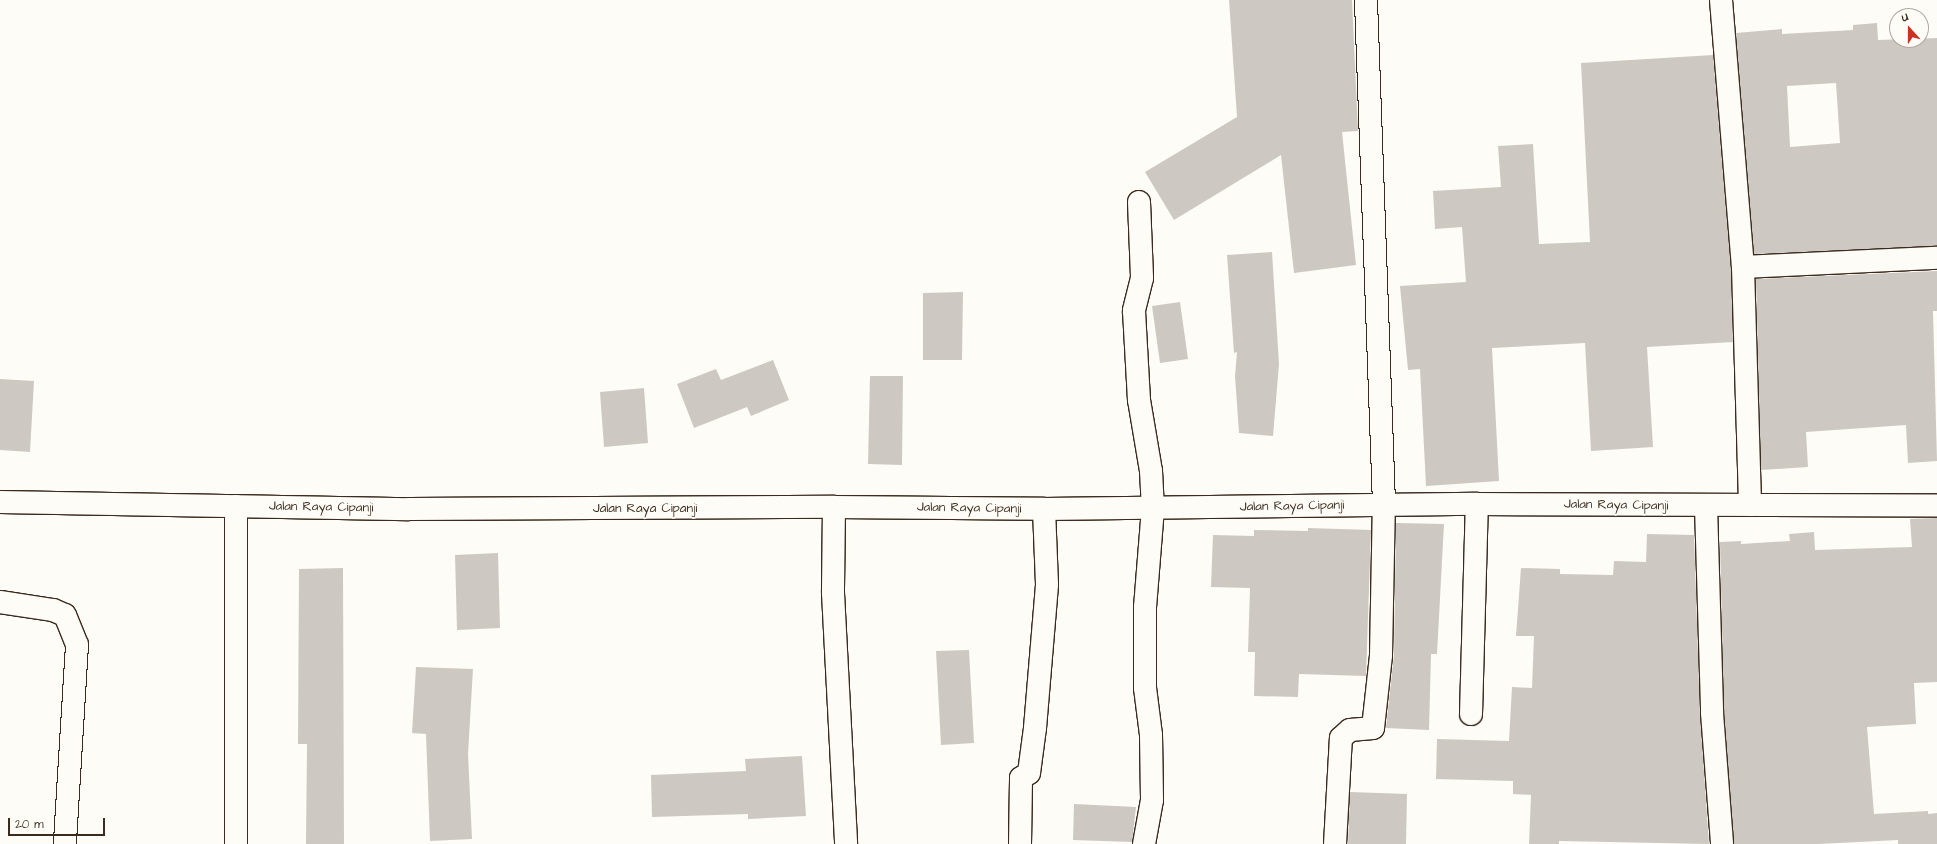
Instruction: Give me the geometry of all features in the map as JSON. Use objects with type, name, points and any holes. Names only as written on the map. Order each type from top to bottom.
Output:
[{"type":"street","points":[[1335,844],[1341,738],[1350,730],[1373,728],[1381,655],[1384,504],[1366,0]]},
{"type":"street","points":[[1721,0],[1743,268],[1750,505]]},
{"type":"street","points":[[1139,202],[1142,278],[1134,311],[1139,400],[1150,471],[1153,508],[1145,614],[1145,688],[1150,735],[1152,800],[1144,844]]},
{"type":"street","points":[[1743,268],[1937,258]]},
{"type":"street","name":"Jalan Raya Cipanji","points":[[0,502],[409,508],[834,507],[1044,509],[1384,504],[1937,506]]},
{"type":"street","points":[[1471,714],[1477,504]]},
{"type":"street","points":[[236,506],[236,844]]},
{"type":"street","points":[[1706,506],[1712,713],[1722,844]]},
{"type":"street","points":[[834,507],[834,593],[846,844]]},
{"type":"street","points":[[1020,844],[1021,778],[1029,773],[1035,728],[1047,584],[1044,509]]},
{"type":"street","points":[[0,602],[52,610],[65,615],[77,645],[65,844]]},
{"type":"building","points":[[1229,0],[1352,0],[1358,131],[1342,132],[1356,265],[1294,273],[1281,155],[1174,220],[1145,172],[1237,117]]},
{"type":"building","points":[[1877,23],[1878,40],[1889,40],[1889,48],[1929,48],[1929,38],[1937,38],[1937,246],[1754,254],[1736,33],[1782,29],[1782,34],[1853,30],[1853,25]],"holes":[[[1836,83],[1840,143],[1790,147],[1787,86]]]},
{"type":"building","points":[[1713,55],[1731,268],[1733,342],[1647,347],[1653,447],[1591,451],[1585,343],[1492,348],[1499,481],[1426,486],[1420,369],[1408,370],[1400,286],[1466,282],[1462,227],[1435,229],[1433,191],[1501,187],[1498,146],[1533,144],[1539,244],[1590,242],[1581,63]]},
{"type":"building","points":[[1272,252],[1279,364],[1273,436],[1239,433],[1235,376],[1237,352],[1234,353],[1227,255]]},
{"type":"building","points":[[1937,271],[1937,311],[1933,311],[1937,461],[1908,463],[1906,425],[1806,432],[1808,467],[1761,470],[1756,279]]},
{"type":"building","points":[[963,292],[962,360],[923,360],[923,293]]},
{"type":"building","points":[[1180,302],[1188,359],[1160,363],[1152,306]]},
{"type":"building","points":[[773,360],[789,400],[751,416],[747,407],[694,428],[677,384],[716,369],[721,380]]},
{"type":"building","points":[[870,376],[903,376],[902,465],[868,464]]},
{"type":"building","points":[[0,379],[34,381],[30,452],[0,450]]},
{"type":"building","points":[[644,388],[648,443],[604,447],[600,392]]},
{"type":"building","points":[[1937,518],[1937,682],[1914,683],[1916,724],[1867,727],[1874,814],[1928,811],[1928,814],[1937,813],[1937,844],[1898,844],[1898,840],[1819,844],[1734,844],[1724,712],[1720,542],[1741,541],[1741,544],[1790,541],[1789,534],[1814,532],[1815,550],[1912,547],[1910,519]]},
{"type":"building","points":[[1396,523],[1444,524],[1437,654],[1431,654],[1429,730],[1386,728],[1394,655]]},
{"type":"building","points":[[1308,528],[1371,530],[1366,676],[1299,674],[1298,697],[1254,696],[1255,652],[1248,652],[1250,588],[1211,587],[1213,535],[1254,536],[1254,530],[1308,531]]},
{"type":"building","points":[[1647,534],[1694,535],[1700,714],[1709,844],[1559,841],[1559,844],[1529,844],[1531,795],[1513,794],[1513,781],[1436,779],[1437,739],[1509,741],[1512,687],[1532,688],[1534,636],[1516,636],[1521,568],[1560,569],[1560,574],[1613,575],[1614,561],[1646,562]]},
{"type":"building","points":[[498,553],[500,628],[457,630],[455,555]]},
{"type":"building","points":[[343,568],[344,844],[306,844],[307,744],[298,744],[299,569]]},
{"type":"building","points":[[969,650],[974,743],[941,745],[936,651]]},
{"type":"building","points":[[416,667],[473,669],[468,754],[472,839],[430,841],[426,734],[412,733]]},
{"type":"building","points":[[802,756],[806,816],[748,819],[748,814],[652,817],[651,775],[746,771],[745,759]]},
{"type":"building","points":[[1350,792],[1407,794],[1406,844],[1348,844]]},
{"type":"building","points":[[1074,804],[1136,807],[1132,842],[1073,840]]}]
